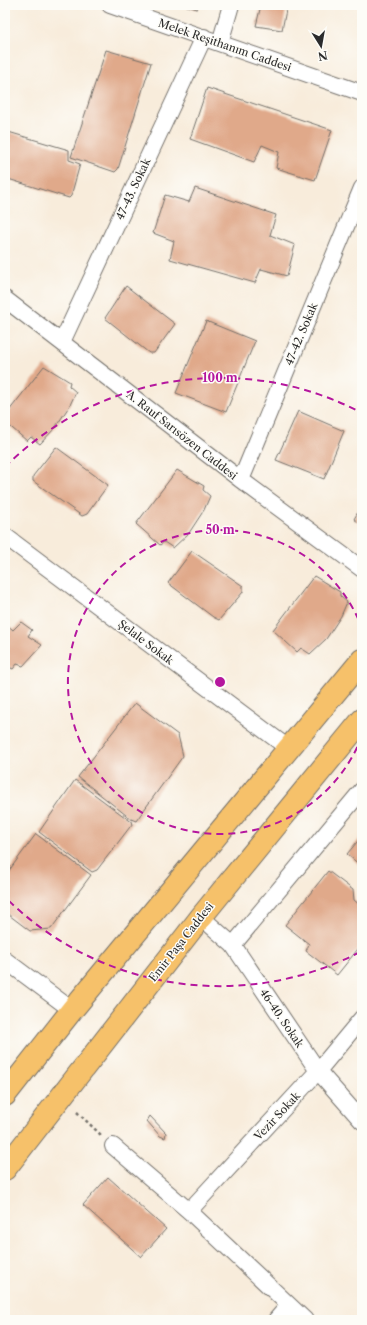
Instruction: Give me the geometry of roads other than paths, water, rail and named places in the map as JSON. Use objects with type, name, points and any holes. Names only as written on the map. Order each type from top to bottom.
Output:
[{"type":"main road","points":[[5,1095],[72,1010],[362,660]]},
{"type":"main road","name":"Emir Paşa Caddesi","points":[[5,1169],[201,917],[362,720]]},
{"type":"street","name":"Melek Reşithanım Caddesi","points":[[110,5],[362,93]]},
{"type":"street","points":[[220,43],[231,5]]},
{"type":"street","name":"47-43. Sokak","points":[[62,342],[204,37]]},
{"type":"street","name":"47-42. Sokak","points":[[241,480],[362,188]]},
{"type":"street","name":"A. Rauf Sarısözen Caddesi","points":[[5,299],[241,480],[362,569]]},
{"type":"street","name":"Şelale Sokak","points":[[5,536],[288,748]]},
{"type":"street","points":[[233,945],[362,790]]},
{"type":"street","name":"46-40. Sokak","points":[[201,917],[233,945],[318,1071],[362,1121]]},
{"type":"street","points":[[5,960],[72,1010]]},
{"type":"street","name":"Vezir Sokak","points":[[189,1211],[318,1071],[362,1018]]},
{"type":"street","points":[[113,1146],[189,1211],[305,1320]]},
{"type":"street","points":[[276,1320],[289,1305]]}]
